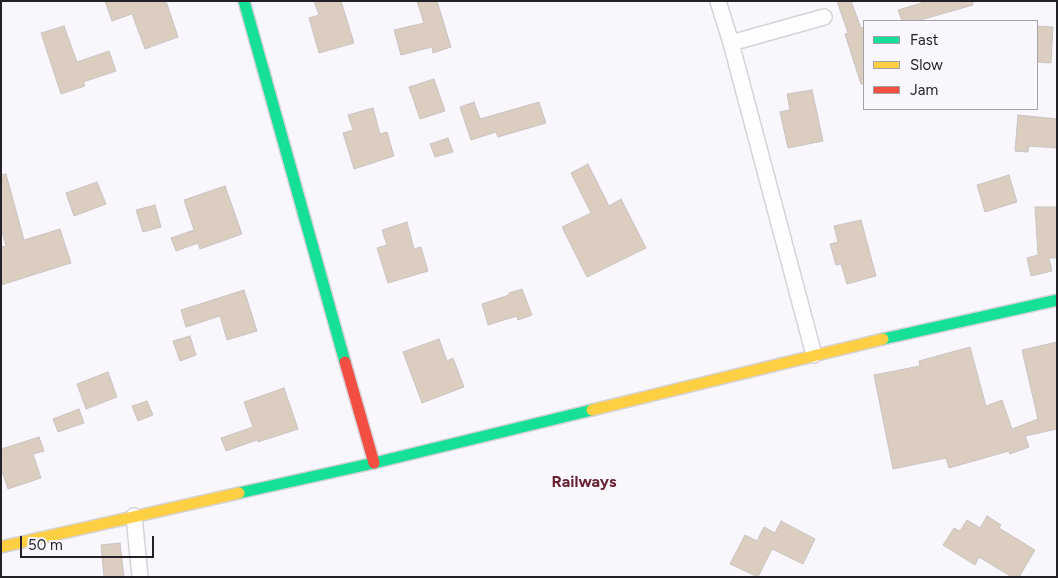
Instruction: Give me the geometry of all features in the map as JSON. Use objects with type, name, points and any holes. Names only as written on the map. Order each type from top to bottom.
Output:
[{"type":"street","points":[[244,1],[374,463]]},
{"type":"street","points":[[718,1],[731,43],[814,355]]},
{"type":"street","points":[[731,43],[824,17]]},
{"type":"street","points":[[1,547],[374,463],[814,355],[1057,300]]},
{"type":"street","points":[[134,516],[140,577]]},
{"type":"building","points":[[105,1],[166,1],[178,37],[145,49],[132,14],[112,21]]},
{"type":"building","points":[[314,1],[341,1],[354,43],[319,53],[309,18],[319,15]]},
{"type":"building","points":[[417,1],[437,1],[451,47],[433,53],[432,47],[401,55],[394,30],[424,23]]},
{"type":"building","points":[[837,1],[851,1],[861,28],[863,27],[863,84],[861,84],[845,34],[848,33]]},
{"type":"building","points":[[928,1],[973,1],[973,5],[920,20],[902,20],[898,10]]},
{"type":"building","points":[[64,26],[77,62],[109,51],[116,71],[83,82],[85,86],[61,94],[41,33]]},
{"type":"building","points":[[1038,26],[1053,27],[1051,63],[1038,62]]},
{"type":"building","points":[[434,79],[445,111],[420,119],[409,87]]},
{"type":"building","points":[[812,90],[823,141],[788,148],[780,112],[790,110],[787,94]]},
{"type":"building","points":[[474,102],[480,119],[539,102],[546,123],[498,137],[496,132],[471,140],[460,107]]},
{"type":"building","points":[[373,108],[380,134],[387,132],[394,156],[354,169],[343,133],[353,130],[348,115]]},
{"type":"building","points":[[1018,115],[1057,119],[1057,148],[1029,146],[1028,152],[1015,151]]},
{"type":"building","points":[[448,138],[453,152],[435,157],[430,144]]},
{"type":"building","points":[[588,164],[609,206],[621,199],[646,248],[587,277],[562,227],[591,213],[571,173]]},
{"type":"building","points":[[6,174],[24,240],[60,229],[71,263],[1,285],[1,247],[6,246],[1,228],[1,175]]},
{"type":"building","points":[[1009,175],[1017,202],[985,212],[977,185]]},
{"type":"building","points":[[97,182],[106,204],[74,216],[66,193]]},
{"type":"building","points":[[225,186],[242,234],[200,249],[198,243],[176,251],[171,238],[194,230],[184,200]]},
{"type":"building","points":[[155,205],[161,227],[143,232],[136,210]]},
{"type":"building","points":[[1035,207],[1057,207],[1057,258],[1049,258],[1052,271],[1031,276],[1027,258],[1038,255]]},
{"type":"building","points":[[861,220],[876,276],[847,284],[841,264],[836,265],[830,244],[838,242],[834,226]]},
{"type":"building","points":[[407,222],[414,249],[421,247],[428,271],[388,283],[377,248],[387,245],[382,230]]},
{"type":"building","points":[[522,289],[532,315],[518,320],[517,316],[488,325],[482,304]]},
{"type":"building","points":[[244,290],[257,331],[227,340],[220,316],[186,327],[181,310]]},
{"type":"building","points":[[190,336],[196,355],[180,361],[173,341]]},
{"type":"building","points":[[439,339],[447,361],[453,358],[464,387],[422,403],[403,352]]},
{"type":"building","points":[[1057,342],[1057,429],[1025,436],[1029,447],[1010,454],[1009,451],[949,468],[946,458],[893,469],[874,375],[920,366],[919,361],[970,347],[986,406],[1002,400],[1012,429],[1038,419],[1022,350]]},
{"type":"building","points":[[108,372],[117,397],[86,409],[77,384]]},
{"type":"building","points":[[284,388],[298,429],[226,451],[221,438],[253,427],[244,402]]},
{"type":"building","points":[[147,401],[153,415],[138,421],[132,406]]},
{"type":"building","points":[[79,409],[84,423],[58,432],[53,419]]},
{"type":"building","points":[[39,437],[44,451],[33,454],[41,478],[8,489],[1,468],[1,449]]},
{"type":"building","points":[[987,516],[1001,525],[999,528],[1035,550],[1019,577],[1012,577],[979,557],[975,565],[943,545],[954,528],[960,531],[967,520],[980,528]]},
{"type":"building","points":[[781,521],[815,539],[803,564],[772,549],[758,577],[730,564],[745,535],[757,541],[764,527],[775,533]]},
{"type":"building","points":[[120,543],[124,577],[104,577],[101,545]]},
{"type":"traffic: fast","points":[[244,1],[345,362]]},
{"type":"traffic: fast","points":[[883,339],[1057,300]]},
{"type":"traffic: fast","points":[[239,493],[374,463],[592,410]]},
{"type":"traffic: slow","points":[[592,410],[883,339]]},
{"type":"traffic: slow","points":[[1,547],[239,493]]},
{"type":"traffic: jam","points":[[345,362],[374,463]]},
{"type":"district","name":"Railways","points":[[584,482]]}]
